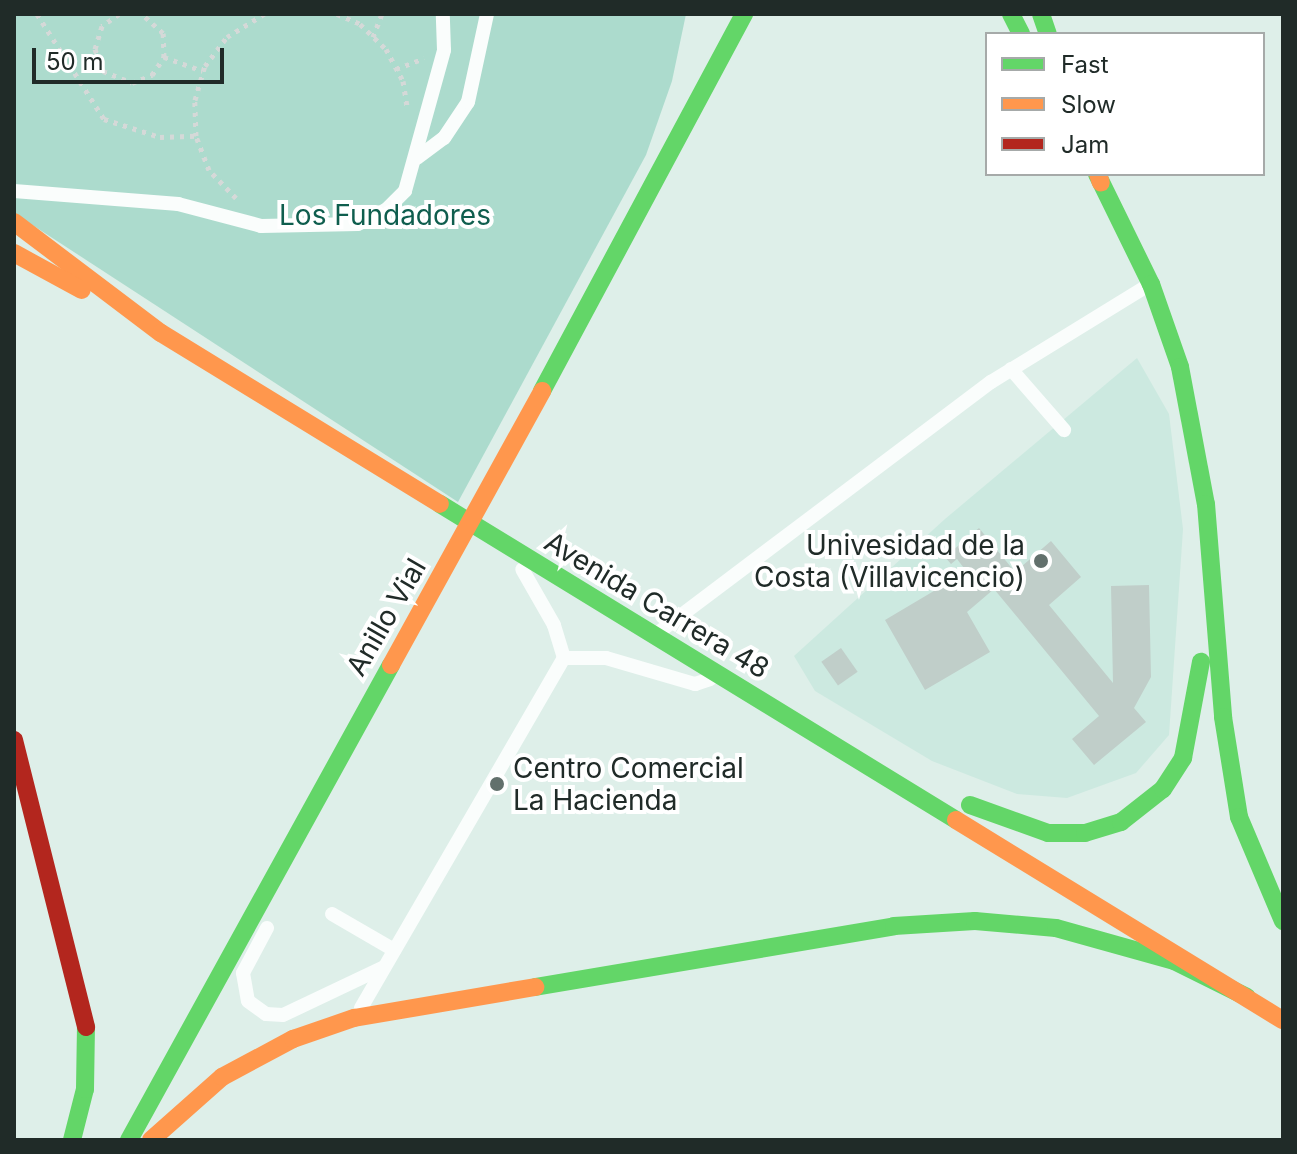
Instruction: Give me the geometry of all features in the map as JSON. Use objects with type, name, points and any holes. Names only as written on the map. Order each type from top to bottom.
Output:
[{"type":"main road","name":"Anillo Vial","points":[[129,1140],[287,847],[496,480],[685,117],[744,14]]},
{"type":"main road","points":[[1011,14],[1020,32]]},
{"type":"main road","name":"Anillo Vial","points":[[685,117],[703,44]]},
{"type":"main road","points":[[1099,177],[1151,284],[1180,367],[1213,574],[1223,717],[1239,817],[1283,921]]},
{"type":"main road","name":"Avenida Carrera 48","points":[[14,222],[161,333],[497,542],[1283,1020]]},
{"type":"main road","points":[[14,253],[161,333]]},
{"type":"main road","points":[[858,759],[1048,833],[1085,833],[1121,822],[1163,789],[1183,758],[1193,723],[1213,574]]},
{"type":"main road","points":[[14,740],[87,1030],[85,1089],[72,1140]]},
{"type":"main road","points":[[151,1140],[222,1077],[293,1039],[354,1018],[894,926],[962,921],[1016,923],[1096,936],[1174,961],[1247,997]]},
{"type":"main road","points":[[116,1119],[176,1055]]},
{"type":"lane","points":[[14,191],[164,202],[261,226],[330,228],[358,224],[386,210],[405,191],[417,158],[444,50],[443,14]]},
{"type":"lane","points":[[417,158],[444,138],[468,102],[487,14]]},
{"type":"lane","points":[[654,636],[1011,369],[1151,284]]},
{"type":"lane","points":[[1011,369],[1064,430]]},
{"type":"lane","points":[[497,542],[539,595],[564,658]]},
{"type":"lane","points":[[564,658],[606,658],[695,684],[718,675]]},
{"type":"lane","points":[[354,1018],[564,658]]},
{"type":"lane","points":[[287,847],[287,883],[243,973],[248,1001],[266,1014],[283,1015],[384,967]]},
{"type":"lane","points":[[332,914],[394,950]]},
{"type":"path","points":[[37,14],[104,119],[160,137],[196,136]]},
{"type":"path","points":[[119,14],[111,16],[96,37],[95,49],[111,78],[143,80],[164,57],[163,33],[142,14]]},
{"type":"path","points":[[244,14],[248,22]]},
{"type":"path","points":[[242,202],[209,170],[196,136],[195,100],[203,71],[227,37],[264,14]]},
{"type":"path","points":[[337,14],[373,37],[403,81],[408,115]]},
{"type":"path","points":[[373,37],[382,14]]},
{"type":"path","points":[[164,57],[203,71]]},
{"type":"shaded area","name":"Univesidad de la Costa (Villavicencio)","points":[[1137,358],[1169,414],[1183,529],[1169,735],[1136,773],[1067,798],[1017,794],[932,761],[815,691],[794,656],[945,519]]},
{"type":"green space","name":"Los Fundadores","points":[[14,14],[686,14],[672,81],[646,155],[458,502],[14,213]]},
{"type":"building","points":[[979,528],[1015,572],[1051,541],[1081,577],[1049,605],[1113,683],[1111,586],[1149,585],[1151,677],[1134,708],[1146,722],[1094,765],[1072,739],[1099,716],[994,589],[967,612],[990,652],[925,690],[885,620],[949,582],[953,590],[970,576],[957,559],[951,564],[945,557]]},
{"type":"building","points":[[841,648],[858,672],[838,686],[821,662]]},
{"type":"traffic: fast","points":[[542,391],[744,14]]},
{"type":"traffic: fast","points":[[1011,14],[1020,32]]},
{"type":"traffic: fast","points":[[1041,14],[1047,32]]},
{"type":"traffic: fast","points":[[1098,176],[1151,284],[1180,367],[1206,504],[1223,717],[1239,817],[1283,921]]},
{"type":"traffic: fast","points":[[440,504],[956,820]]},
{"type":"traffic: fast","points":[[970,805],[1048,833],[1085,833],[1121,822],[1163,789],[1183,758],[1201,662]]},
{"type":"traffic: fast","points":[[129,1140],[391,665]]},
{"type":"traffic: fast","points":[[535,987],[894,926],[975,921],[1056,928],[1174,961],[1247,997]]},
{"type":"traffic: fast","points":[[72,1140],[85,1089],[86,1027]]},
{"type":"traffic: slow","points":[[1099,176],[1101,183]]},
{"type":"traffic: slow","points":[[14,222],[161,333],[440,504]]},
{"type":"traffic: slow","points":[[14,253],[82,290]]},
{"type":"traffic: slow","points":[[391,665],[542,391]]},
{"type":"traffic: slow","points":[[956,820],[1283,1020]]},
{"type":"traffic: slow","points":[[151,1140],[222,1077],[293,1039],[354,1018],[535,987]]},
{"type":"traffic: jam","points":[[14,740],[86,1027]]},
{"type":"place","name":"Univesidad de la Costa (Villavicencio)","points":[[1041,561]]},
{"type":"place","name":"Centro Comercial La Hacienda","points":[[497,784]]}]
